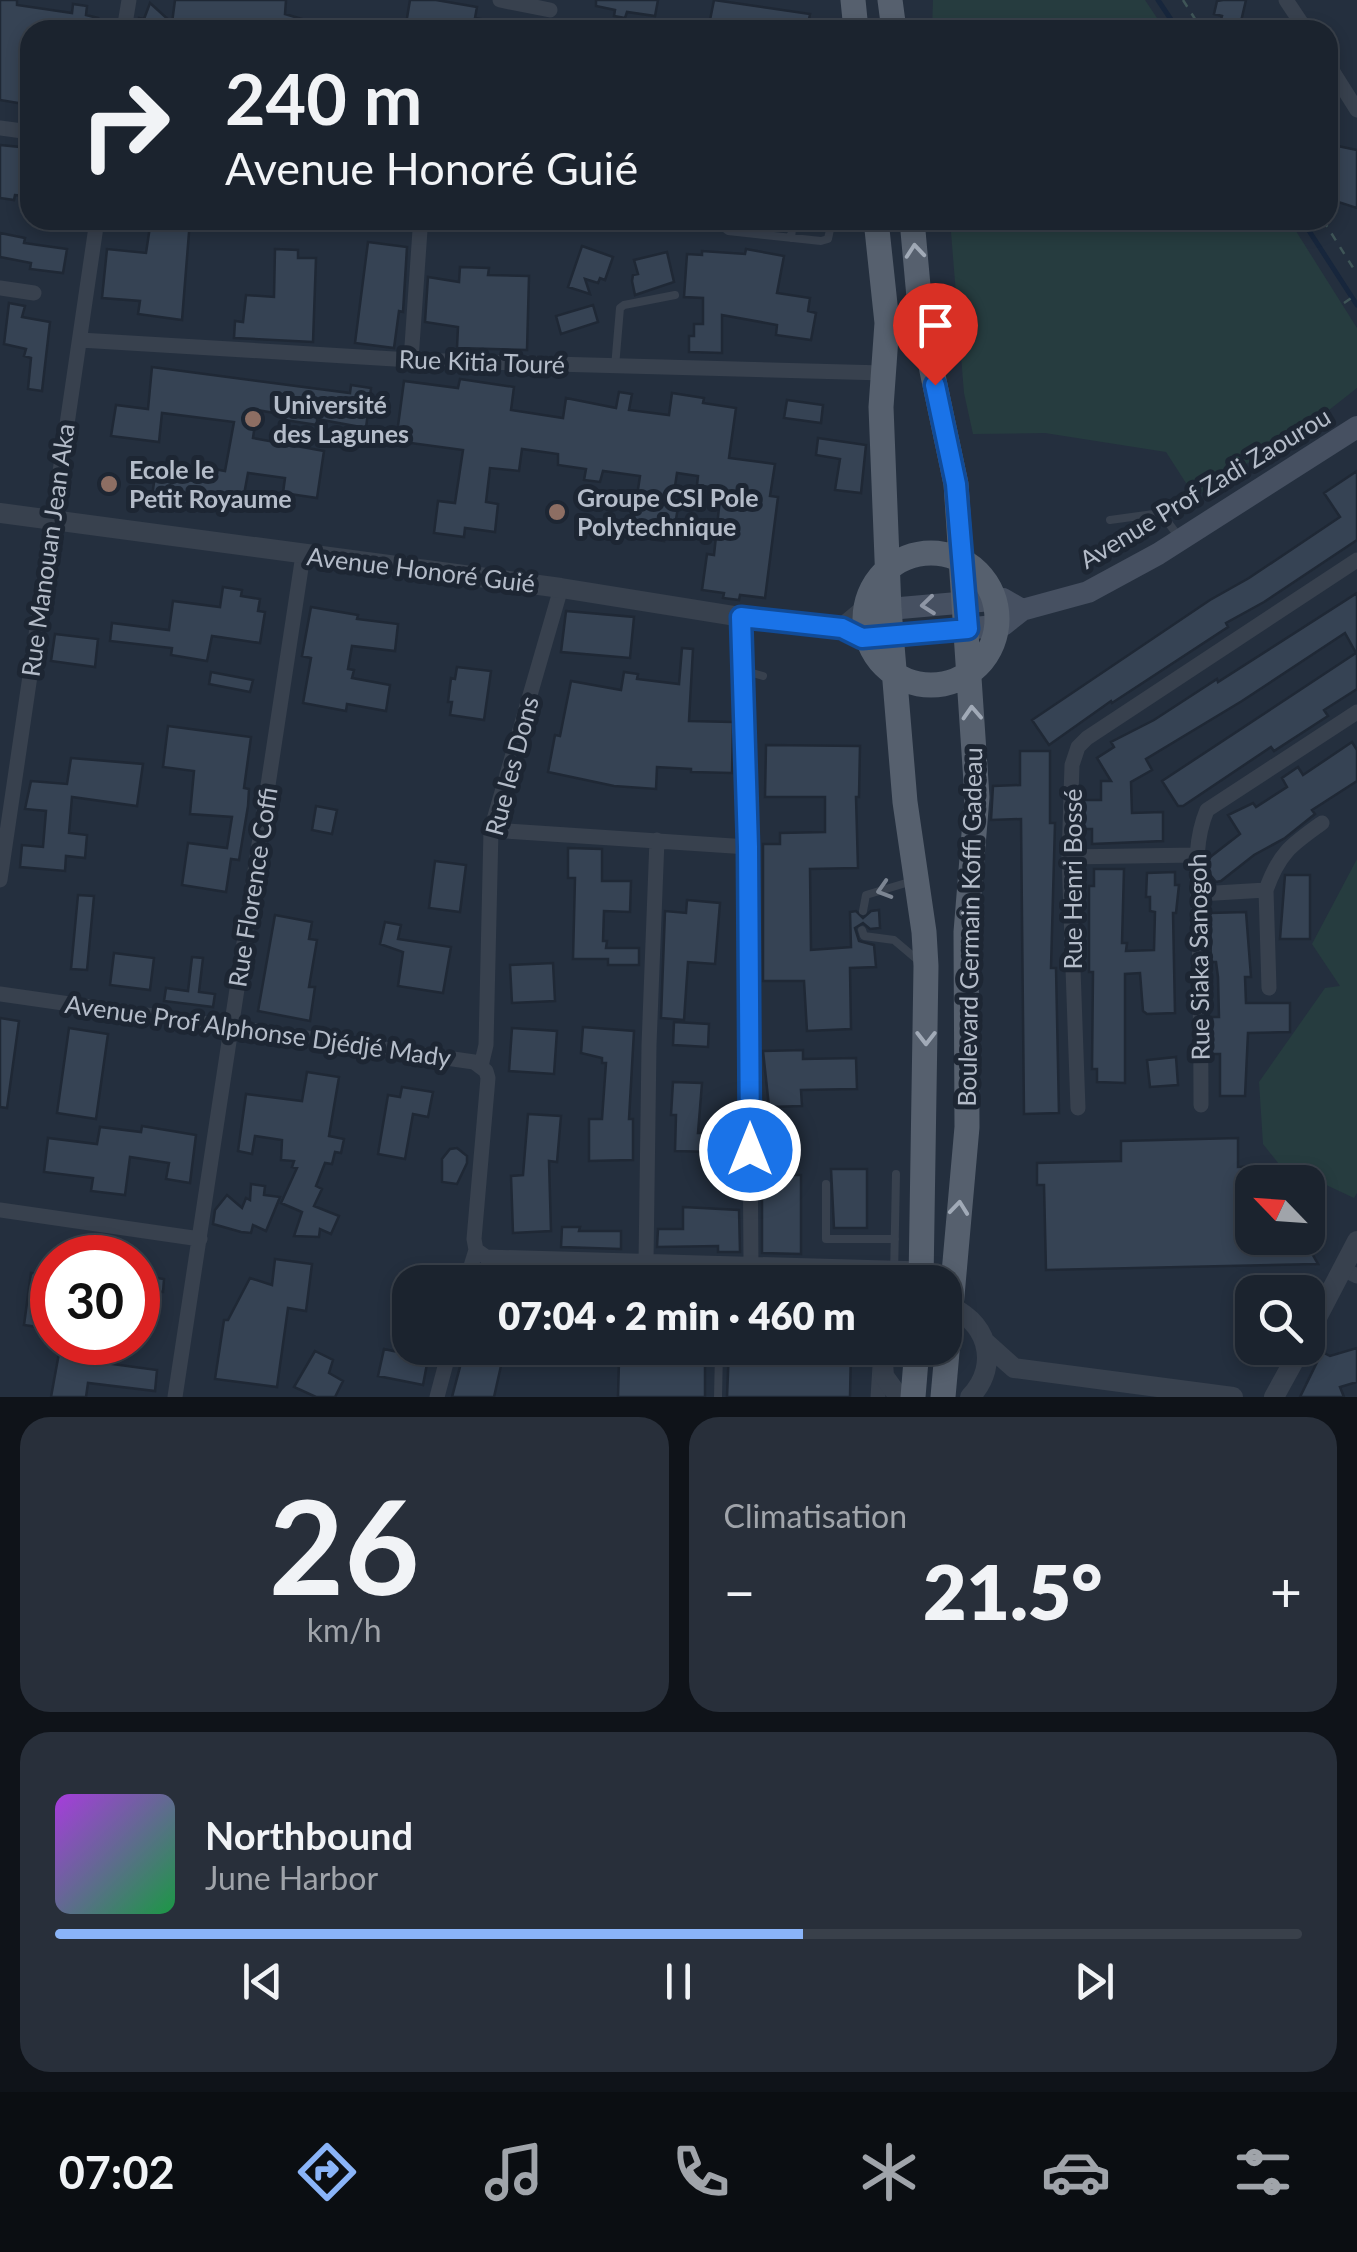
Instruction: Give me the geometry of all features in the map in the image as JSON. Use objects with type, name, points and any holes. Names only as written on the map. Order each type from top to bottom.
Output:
[{"type":"main road","points":[[877,230],[887,323],[881,424],[887,569],[878,624],[894,674],[930,686],[950,683],[970,672],[989,650],[997,626],[994,599],[981,576],[963,560],[940,554],[921,554],[887,569]]},
{"type":"main road","name":"Boulevard Germain Koffi Gadeau","points":[[913,230],[921,319],[956,484],[977,796],[966,932],[967,1127],[951,1265]]},
{"type":"main road","name":"Avenue Prof Zadi Zaourou","points":[[997,626],[1003,626],[1022,610],[1088,592],[1181,540],[1357,427]]},
{"type":"main road","points":[[878,624],[966,601],[1003,598],[1022,610]]},
{"type":"main road","points":[[878,624],[968,629],[997,626]]},
{"type":"main road","name":"Boulevard Germain Koffi Gadeau","points":[[894,674],[905,802],[926,966],[921,1265]]},
{"type":"main road","points":[[913,1397],[916,1365]]},
{"type":"main road","name":"Boulevard Germain Koffi Gadeau","points":[[942,1397],[944,1365]]},
{"type":"street","points":[[500,0],[550,10]]},
{"type":"street","points":[[1338,80],[1357,110]]},
{"type":"street","name":"Rue Manouan Jean Aka","points":[[0,880],[96,230]]},
{"type":"street","points":[[411,360],[420,230]]},
{"type":"street","points":[[0,288],[34,293]]},
{"type":"street","name":"Rue Kitia Touré","points":[[80,340],[411,360],[884,373]]},
{"type":"street","name":"Avenue Honoré Guié","points":[[0,513],[561,588],[741,617],[842,628],[878,624]]},
{"type":"street","name":"Rue Florence Coffi","points":[[176,1397],[303,555]]},
{"type":"street","name":"Rue Henri Bossé","points":[[1078,1108],[1069,857],[1072,765],[1078,747],[1357,560]]},
{"type":"street","name":"Rue les Dons","points":[[480,1066],[486,1045],[491,830],[561,588]]},
{"type":"street","points":[[741,617],[748,847],[751,1263]]},
{"type":"street","name":"Rue Siaka Sanogoh","points":[[1201,1105],[1199,894],[1195,856],[1207,810],[1357,712]]},
{"type":"street","points":[[1268,988],[1266,890],[1286,849],[1322,823]]},
{"type":"street","points":[[491,830],[748,847]]},
{"type":"street","points":[[646,1262],[648,1045],[657,840]]},
{"type":"street","points":[[1069,857],[1195,856]]},
{"type":"street","points":[[1199,894],[1266,890]]},
{"type":"street","name":"Avenue Prof Alphonse Djédjé Mady","points":[[0,994],[462,1060],[480,1066],[488,1078],[476,1250],[471,1265]]},
{"type":"street","points":[[0,1210],[200,1239]]},
{"type":"street","points":[[1325,1310],[1350,1272],[1357,1241]]},
{"type":"street","points":[[476,1250],[486,1258],[772,1265]]},
{"type":"street","points":[[962,1311],[976,1324],[986,1342],[1014,1368],[1233,1397]]},
{"type":"street","points":[[976,1390],[987,1364],[986,1342]]},
{"type":"street","points":[[437,1397],[445,1365]]},
{"type":"street","points":[[878,1397],[880,1365]]},
{"type":"street","points":[[883,1365],[884,1376],[898,1397]]},
{"type":"street","points":[[1274,1397],[1292,1365]]},
{"type":"street","points":[[976,1390],[1014,1368]]},
{"type":"lane","points":[[726,230],[828,239],[830,230]]},
{"type":"lane","points":[[754,234],[755,230]]},
{"type":"lane","points":[[792,230],[792,238]]},
{"type":"lane","points":[[615,367],[620,308],[674,296]]},
{"type":"lane","points":[[1110,520],[1160,513],[1181,540]]},
{"type":"lane","points":[[742,670],[763,676]]},
{"type":"lane","points":[[862,911],[866,895],[906,883],[914,874]]},
{"type":"lane","points":[[862,930],[864,936],[894,940],[926,966]]},
{"type":"lane","points":[[894,1265],[896,1174]]},
{"type":"lane","points":[[826,1184],[826,1238],[895,1239]]},
{"type":"lane","points":[[718,1397],[719,1365]]},
{"type":"path","points":[[1329,230],[1357,274]]},
{"type":"path","points":[[1344,302],[1357,294]]},
{"type":"green space","points":[[933,0],[1145,0],[1158,20],[932,20]]},
{"type":"green space","points":[[951,230],[1295,230],[1357,328],[1357,388],[1324,414],[1195,497],[1166,452],[1045,433],[973,434],[964,393]]},
{"type":"green space","points":[[1357,859],[1354,1198],[1325,1184],[1325,1165],[1280,1165],[1263,1144],[1259,1082],[1325,988],[1340,986],[1312,944]]},
{"type":"building","points":[[0,0],[17,0],[17,5],[72,13],[73,4],[87,6],[86,15],[98,20],[20,20],[20,103],[0,100]]},
{"type":"building","points":[[175,0],[286,0],[285,14],[305,20],[191,20],[172,20]]},
{"type":"building","points":[[410,0],[436,0],[477,7],[475,18],[486,20],[407,20]]},
{"type":"building","points":[[596,0],[658,0],[655,16],[627,12],[625,18],[614,16],[615,10],[596,6]]},
{"type":"building","points":[[714,0],[810,14],[809,20],[710,20]]},
{"type":"building","points":[[1246,0],[1241,20],[1221,20],[1222,16],[1214,14],[1217,1]]},
{"type":"building","points":[[150,3],[169,20],[139,20],[144,19]]},
{"type":"building","points":[[0,145],[20,147],[20,195],[15,195],[14,200],[0,198]]},
{"type":"building","points":[[1338,146],[1357,150],[1357,208],[1338,202]]},
{"type":"building","points":[[149,230],[189,230],[182,320],[138,314],[140,301],[102,298],[107,249],[146,253]]},
{"type":"building","points":[[0,233],[25,238],[24,243],[67,249],[63,273],[30,269],[31,263],[0,257]]},
{"type":"building","points":[[368,242],[407,247],[403,312],[399,311],[394,348],[355,343]]},
{"type":"building","points":[[582,246],[613,257],[605,280],[600,278],[598,283],[585,279],[590,294],[568,287]]},
{"type":"building","points":[[275,249],[298,250],[298,258],[316,258],[313,342],[234,338],[235,321],[243,322],[246,295],[274,297]]},
{"type":"building","points":[[746,249],[784,256],[777,293],[810,298],[808,311],[816,313],[811,340],[776,335],[777,325],[722,315],[722,353],[689,352],[694,324],[703,324],[703,298],[684,297],[687,254],[745,254]]},
{"type":"building","points":[[667,252],[674,282],[635,295],[632,281],[633,275],[638,274],[634,260]]},
{"type":"building","points":[[460,267],[489,268],[488,275],[529,276],[527,350],[457,348],[458,327],[425,322],[428,277],[459,282]]},
{"type":"building","points":[[9,303],[25,306],[22,317],[50,322],[42,391],[28,389],[31,358],[24,356],[26,349],[4,344]]},
{"type":"building","points":[[593,305],[598,322],[561,334],[556,316]]},
{"type":"building","points":[[152,367],[350,393],[351,385],[371,388],[366,428],[317,419],[317,425],[285,420],[286,415],[257,410],[253,438],[324,451],[317,498],[283,493],[285,478],[248,473],[241,511],[171,502],[170,507],[151,504],[155,475],[194,481],[196,470],[225,471],[234,422],[162,413],[159,442],[111,436],[116,405],[148,409]]},
{"type":"building","points":[[460,379],[514,387],[511,410],[563,418],[566,398],[616,408],[619,392],[632,394],[629,410],[669,415],[672,393],[736,408],[729,458],[775,464],[770,496],[778,497],[765,598],[723,598],[724,593],[702,590],[707,554],[714,555],[721,489],[697,485],[698,476],[677,473],[672,506],[678,507],[674,532],[665,531],[664,541],[631,536],[640,476],[603,471],[600,482],[584,480],[586,469],[558,465],[558,454],[522,449],[519,471],[490,468],[486,502],[498,504],[495,532],[465,528],[464,537],[434,533],[438,501],[455,503],[463,450],[396,441],[404,381],[458,388]]},
{"type":"building","points":[[787,400],[823,405],[821,423],[784,418]]},
{"type":"building","points":[[818,438],[866,445],[861,493],[835,490],[840,459],[816,455]]},
{"type":"building","points":[[1357,471],[1357,540],[1226,623],[1228,627],[1049,745],[1032,720],[1340,517],[1324,493]]},
{"type":"building","points":[[223,587],[242,590],[241,596],[260,599],[258,611],[265,612],[260,643],[212,636],[207,661],[171,655],[172,648],[110,641],[112,623],[169,630],[173,601],[220,607]]},
{"type":"building","points":[[1357,593],[1357,689],[1324,710],[1328,716],[1274,751],[1271,747],[1183,806],[1178,806],[1162,781],[1356,653],[1345,633],[1146,759],[1152,770],[1131,782],[1132,813],[1163,812],[1163,841],[1092,844],[1092,829],[1081,829],[1082,800],[1101,800],[1101,781],[1111,781],[1097,758],[1114,747],[1111,742],[1154,720],[1217,679],[1218,682]]},
{"type":"building","points":[[311,607],[398,624],[395,651],[352,646],[348,669],[354,670],[352,678],[390,685],[386,711],[347,704],[346,711],[303,703],[311,658],[302,656]]},
{"type":"building","points":[[566,611],[634,617],[630,658],[561,652]]},
{"type":"building","points":[[55,634],[98,639],[95,667],[51,661]]},
{"type":"building","points":[[682,648],[693,649],[689,721],[733,722],[732,773],[657,767],[656,789],[614,786],[548,772],[571,681],[621,690],[624,672],[638,674],[637,679],[679,684]]},
{"type":"building","points":[[457,667],[491,671],[484,720],[450,715],[451,678],[455,679]]},
{"type":"building","points":[[211,672],[253,680],[250,692],[209,684]]},
{"type":"building","points":[[168,726],[251,737],[244,788],[249,789],[248,806],[239,860],[231,859],[226,892],[182,885],[188,843],[227,848],[232,817],[190,814],[194,771],[163,767]]},
{"type":"building","points":[[1352,742],[1357,750],[1357,781],[1312,810],[1315,814],[1285,838],[1216,882],[1208,872],[1209,858],[1240,834],[1228,815],[1253,803],[1256,807],[1287,787],[1282,778],[1298,767],[1303,775]]},
{"type":"building","points":[[766,745],[860,746],[856,797],[858,868],[810,869],[811,950],[851,947],[850,912],[856,911],[863,918],[879,910],[880,928],[870,929],[863,923],[855,928],[859,941],[874,945],[876,967],[850,968],[851,1029],[807,1031],[804,981],[763,981],[763,844],[780,844],[780,833],[825,832],[825,797],[765,797]]},
{"type":"building","points":[[1020,751],[1050,751],[1050,823],[1055,823],[1051,968],[1056,968],[1059,1113],[1024,1114],[1021,819],[991,820],[993,786],[1020,785]]},
{"type":"building","points":[[71,758],[143,764],[137,806],[72,797],[69,833],[87,835],[85,858],[66,856],[65,871],[20,867],[22,845],[43,847],[46,811],[25,809],[31,781],[67,784]]},
{"type":"building","points":[[316,806],[337,810],[332,834],[312,830]]},
{"type":"building","points":[[568,848],[602,849],[602,881],[631,881],[630,912],[604,911],[603,941],[607,941],[606,948],[639,948],[639,965],[608,965],[608,959],[573,959],[575,878],[568,878]]},
{"type":"building","points":[[435,861],[466,865],[460,912],[429,908]]},
{"type":"building","points":[[1094,869],[1124,869],[1122,943],[1127,943],[1126,951],[1154,950],[1155,912],[1150,911],[1150,897],[1146,897],[1147,873],[1175,872],[1175,885],[1179,885],[1173,913],[1175,1013],[1143,1011],[1140,973],[1125,974],[1125,1083],[1097,1082],[1097,1069],[1092,1069],[1089,886],[1094,886]]},
{"type":"building","points":[[1285,875],[1310,875],[1310,939],[1280,939]]},
{"type":"building","points":[[78,895],[94,896],[87,970],[71,969]]},
{"type":"building","points":[[687,900],[720,903],[715,964],[688,962],[684,1020],[661,1018],[665,911],[686,913]]},
{"type":"building","points":[[1246,912],[1251,977],[1245,977],[1246,1003],[1290,1003],[1290,1032],[1248,1033],[1245,1096],[1220,1096],[1220,1054],[1212,1054],[1212,1017],[1219,1017],[1216,962],[1211,962],[1210,913]]},
{"type":"building","points":[[275,915],[312,922],[309,939],[317,940],[309,987],[315,987],[310,1021],[258,1011]]},
{"type":"building","points":[[385,922],[401,925],[398,939],[451,947],[443,993],[398,986],[403,952],[380,944]]},
{"type":"building","points":[[114,953],[154,958],[150,990],[110,985]]},
{"type":"building","points":[[192,957],[203,958],[199,992],[215,994],[213,1007],[164,1001],[166,988],[188,991]]},
{"type":"building","points":[[553,963],[555,1001],[512,1003],[510,965]]},
{"type":"building","points":[[0,1018],[19,1021],[7,1108],[0,1107]]},
{"type":"building","points":[[674,1022],[709,1024],[708,1047],[673,1045]]},
{"type":"building","points":[[583,1027],[634,1031],[629,1119],[633,1119],[633,1160],[589,1161],[589,1119],[602,1119],[606,1063],[602,1063],[602,1058],[581,1053]]},
{"type":"building","points":[[69,1028],[108,1034],[96,1119],[57,1113]]},
{"type":"building","points":[[512,1028],[557,1031],[554,1074],[509,1071]]},
{"type":"building","points":[[803,1050],[803,1059],[856,1058],[857,1089],[801,1090],[802,1106],[769,1107],[763,1051]]},
{"type":"building","points":[[1176,1057],[1178,1085],[1150,1087],[1147,1060]]},
{"type":"building","points":[[307,1072],[339,1077],[329,1136],[344,1139],[341,1153],[335,1152],[332,1164],[325,1163],[316,1186],[322,1189],[314,1206],[339,1216],[331,1234],[320,1229],[319,1237],[294,1236],[302,1212],[281,1203],[297,1168],[292,1167],[294,1161],[281,1160],[282,1140],[255,1136],[252,1154],[238,1151],[246,1094],[302,1101]]},
{"type":"building","points":[[673,1082],[702,1083],[698,1133],[714,1133],[714,1152],[675,1151]]},
{"type":"building","points":[[402,1087],[433,1092],[428,1117],[413,1114],[405,1159],[378,1154],[388,1095],[400,1097]]},
{"type":"building","points":[[528,1114],[561,1116],[557,1162],[549,1161],[551,1231],[513,1233],[511,1176],[523,1175]]},
{"type":"building","points":[[142,1126],[196,1135],[190,1183],[166,1179],[169,1163],[130,1157],[125,1195],[91,1191],[93,1178],[44,1172],[48,1138],[97,1144],[100,1127],[141,1132]]},
{"type":"building","points":[[1238,1138],[1235,1255],[1313,1255],[1318,1264],[1046,1270],[1044,1185],[1037,1185],[1037,1163],[1121,1161],[1121,1141]]},
{"type":"building","points":[[457,1148],[467,1156],[467,1163],[457,1184],[442,1182],[442,1159],[450,1149]]},
{"type":"building","points":[[831,1169],[867,1169],[867,1228],[834,1228]]},
{"type":"building","points":[[762,1175],[801,1175],[801,1254],[762,1253]]},
{"type":"building","points":[[251,1184],[265,1186],[264,1195],[280,1197],[266,1231],[253,1225],[251,1233],[241,1232],[213,1224],[215,1210],[227,1195],[242,1208],[246,1198],[250,1200]]},
{"type":"building","points":[[683,1207],[739,1210],[740,1252],[718,1252],[718,1246],[657,1247],[658,1229],[683,1229]]},
{"type":"building","points":[[562,1227],[621,1231],[621,1249],[561,1247]]},
{"type":"building","points":[[275,1259],[312,1264],[306,1311],[288,1308],[277,1387],[215,1379],[224,1320],[228,1320],[250,1278],[272,1285]]},
{"type":"building","points":[[30,1280],[30,1326],[24,1325]]},
{"type":"building","points":[[1357,1348],[1357,1382],[1340,1387],[1344,1397],[1300,1397],[1316,1365],[1325,1365],[1325,1354],[1330,1356]]},
{"type":"building","points":[[384,1349],[392,1351],[392,1365],[427,1365],[423,1385],[378,1376]]},
{"type":"building","points":[[315,1351],[333,1360],[329,1373],[343,1381],[335,1397],[316,1397],[294,1387]]},
{"type":"building","points":[[57,1365],[120,1365],[157,1370],[155,1391],[88,1383],[86,1397],[51,1397]]},
{"type":"building","points":[[460,1365],[501,1365],[494,1397],[452,1397]]},
{"type":"building","points":[[619,1365],[705,1365],[705,1397],[618,1397]]},
{"type":"building","points":[[728,1365],[851,1365],[850,1397],[727,1397]]},
{"type":"waterway","points":[[1158,0],[1171,20]]},
{"type":"waterway","points":[[1308,230],[1357,305]]},
{"type":"place","name":"Université des Lagunes","points":[[253,419]]},
{"type":"place","name":"Ecole le Petit Royaume","points":[[109,484]]},
{"type":"place","name":"Groupe CSI Pole Polytechnique","points":[[557,512]]},
{"type":"route","points":[[750,1150],[748,847],[741,617],[842,628],[862,638],[968,629],[956,484],[935,385]]}]
